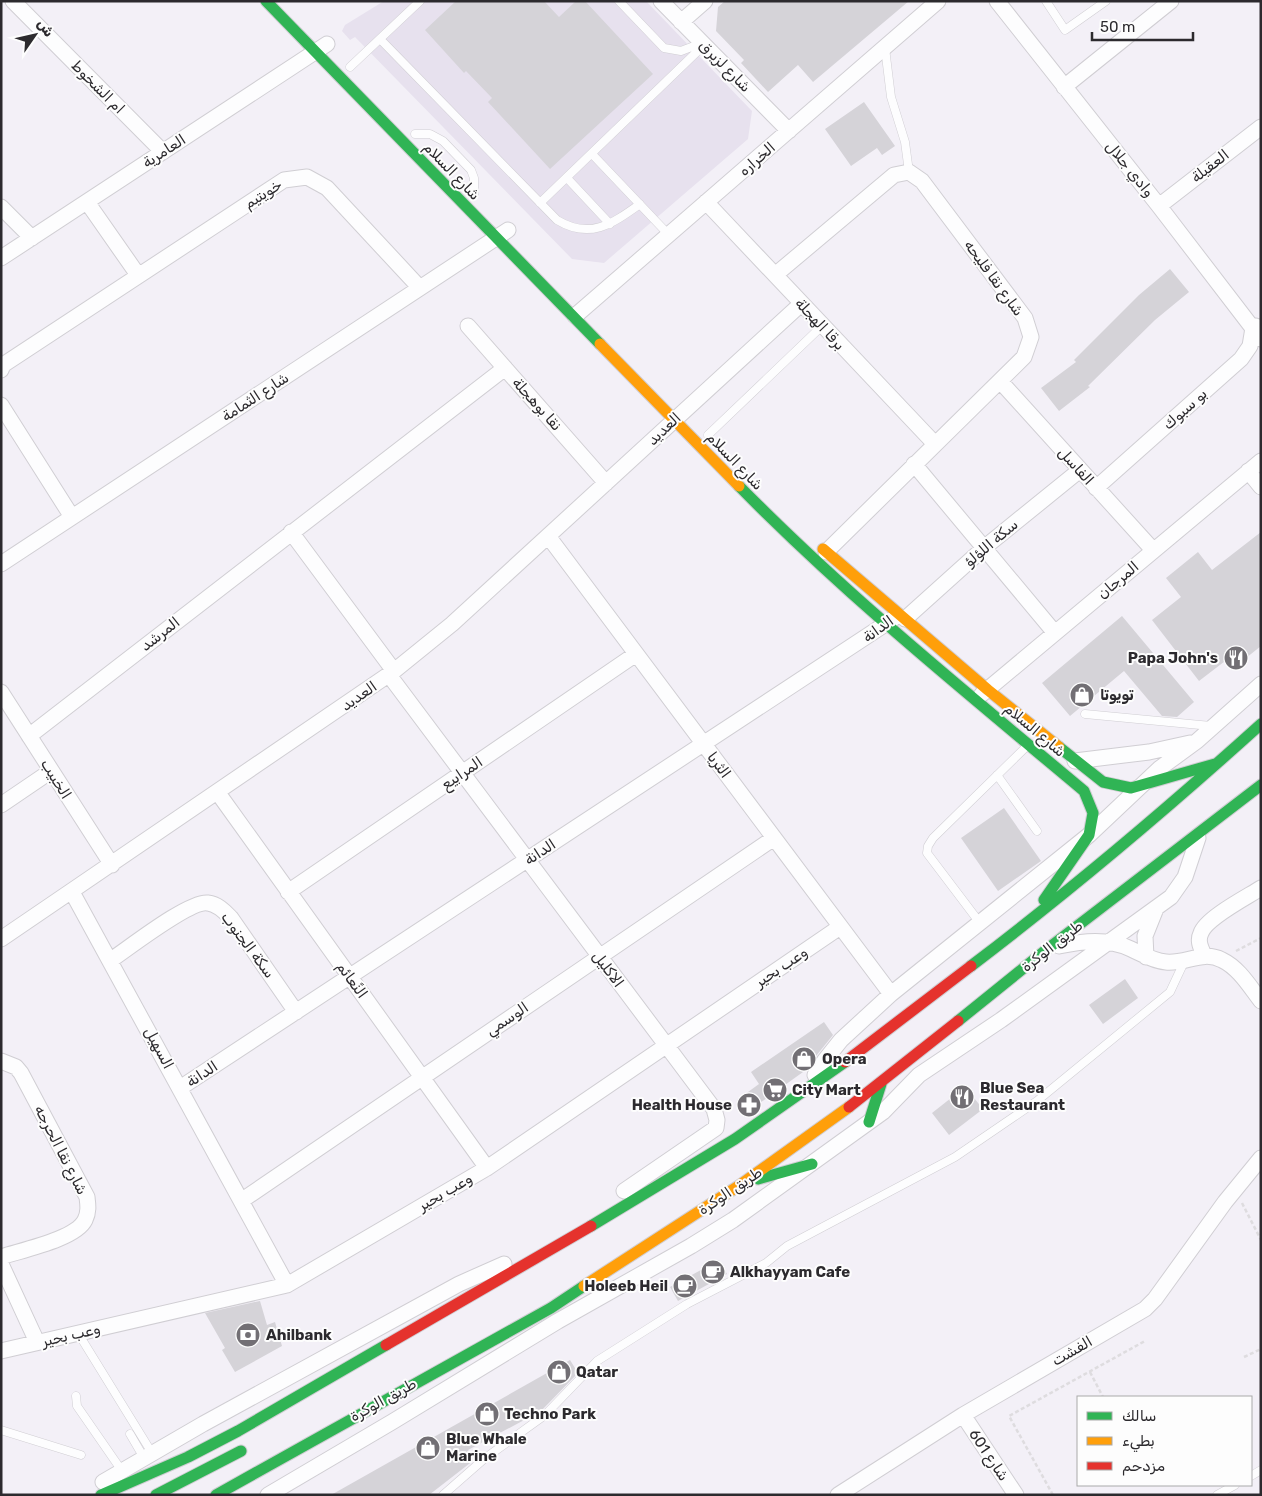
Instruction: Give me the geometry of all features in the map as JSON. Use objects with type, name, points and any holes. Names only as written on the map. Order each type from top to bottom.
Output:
[{"type":"main road","name":"شارع السلام","points":[[266,1],[323,45],[507,235],[582,309],[682,413],[816,562],[886,625],[1084,791],[1094,811],[1094,823],[1089,835],[1051,892],[1012,935]]},
{"type":"main road","name":"شارع السلام","points":[[411,130],[428,147]]},
{"type":"main road","name":"شارع السلام","points":[[461,181],[477,197]]},
{"type":"main road","name":"شارع السلام","points":[[497,218],[507,235]]},
{"type":"main road","name":"شارع السلام","points":[[812,538],[988,690],[1103,782],[1118,787],[1131,788],[1218,763]]},
{"type":"main road","points":[[101,1495],[219,1442],[525,1265],[735,1139],[807,1090],[1012,935],[1218,763],[1261,724]]},
{"type":"main road","name":"طريق الوكرة","points":[[216,1495],[551,1308],[740,1184],[881,1084],[1046,950],[1261,785]]},
{"type":"main road","points":[[869,1122],[881,1084]]},
{"type":"main road","points":[[740,1184],[812,1164]]},
{"type":"main road","points":[[648,1175],[672,1176]]},
{"type":"main road","points":[[277,1422],[306,1391]]},
{"type":"main road","points":[[156,1495],[227,1459],[253,1443]]},
{"type":"street","name":"ام الشخوط","points":[[12,1],[163,152]]},
{"type":"street","name":"شارع لزيرق","points":[[661,1],[789,131]]},
{"type":"street","points":[[681,22],[705,1]]},
{"type":"street","name":"الخراره","points":[[582,309],[938,1]]},
{"type":"street","name":"وادي جلال","points":[[997,1],[1258,330]]},
{"type":"street","points":[[1064,87],[1171,1]]},
{"type":"street","name":"العامرية","points":[[1,258],[323,45]]},
{"type":"street","name":"العقيلة","points":[[1159,206],[1261,127]]},
{"type":"street","points":[[775,276],[894,175],[909,172]]},
{"type":"street","name":"شارع نقا فليحه","points":[[826,552],[1024,358],[1031,337],[1024,318],[922,181],[909,172]]},
{"type":"street","name":"خويتيم","points":[[1,370],[3,365],[284,180],[307,177],[327,188],[420,288]]},
{"type":"street","points":[[87,202],[138,275]]},
{"type":"street","name":"برقا الهجلة","points":[[706,202],[935,444]]},
{"type":"street","points":[[1,207],[32,238]]},
{"type":"street","name":"شارع الثمامة","points":[[1,564],[420,288],[507,235]]},
{"type":"street","name":"العديد","points":[[1,939],[218,793],[391,673],[452,624],[801,304]]},
{"type":"street","name":"نقا بوهجلة","points":[[468,326],[606,482]]},
{"type":"street","name":"بو سبوك","points":[[1096,488],[1241,359],[1258,330]]},
{"type":"street","name":"المرشد","points":[[30,736],[505,368]]},
{"type":"street","name":"الفاسل","points":[[1000,381],[1153,550]]},
{"type":"street","points":[[1,405],[72,517]]},
{"type":"street","name":"المرجان","points":[[975,699],[1261,461]]},
{"type":"street","points":[[914,464],[1055,633]]},
{"type":"street","name":"سكة اللؤلؤ","points":[[902,616],[1080,470]]},
{"type":"street","points":[[1248,471],[1261,486]]},
{"type":"street","points":[[291,532],[391,673]]},
{"type":"street","name":"الثريا","points":[[548,536],[890,994]]},
{"type":"street","name":"الدانة","points":[[180,1088],[902,616]]},
{"type":"street","name":"المرابيع","points":[[288,892],[636,654]]},
{"type":"street","name":"الاكليل","points":[[148,1456],[459,1284],[511,1261],[648,1175],[716,1128],[718,1120],[714,1109],[527,861],[391,673]]},
{"type":"street","points":[[807,1090],[824,1060],[841,1040],[890,994],[1089,835],[1140,786],[1197,741],[1261,684]]},
{"type":"street","name":"الخبيب","points":[[1,692],[112,865]]},
{"type":"street","points":[[1075,761],[1149,752],[1197,741]]},
{"type":"street","points":[[1,805],[52,771]]},
{"type":"street","name":"النًعائم","points":[[218,793],[487,1168]]},
{"type":"street","name":"طريق الوكرة","points":[[268,1495],[589,1302],[691,1246],[774,1193],[883,1112],[919,1075],[1111,942],[1171,897],[1181,884],[1192,851],[1204,828]]},
{"type":"street","name":"الوسمي","points":[[241,1201],[774,838]]},
{"type":"street","points":[[1204,955],[1199,944],[1201,932],[1212,920],[1261,888]]},
{"type":"street","name":"السهيل","points":[[72,892],[111,960],[287,1285]]},
{"type":"street","name":"سكة الجنوب","points":[[111,960],[178,914],[208,902],[221,908],[231,918],[296,1012]]},
{"type":"street","points":[[1146,957],[1146,931],[1158,907]]},
{"type":"street","name":"وعب بحير","points":[[1,1351],[287,1285],[487,1168],[840,927]]},
{"type":"street","points":[[1046,950],[1078,942],[1111,942],[1129,948],[1146,957],[1167,963],[1204,955],[1221,959],[1235,968],[1261,1002]]},
{"type":"street","name":"شارع نقا الحرجه","points":[[1,1061],[16,1068],[21,1073],[87,1197],[88,1209],[85,1220],[70,1234],[1,1257]]},
{"type":"street","name":"الفشت","points":[[838,1495],[963,1415],[1145,1309],[1155,1300],[1225,1202],[1261,1158]]},
{"type":"street","points":[[1,1264],[37,1342]]},
{"type":"street","name":"شارع 601","points":[[963,1415],[1016,1495]]},
{"type":"street","points":[[92,1495],[102,1483],[148,1456]]},
{"type":"lane","points":[[350,67],[420,1]]},
{"type":"lane","points":[[620,1],[664,48],[681,51],[703,44]]},
{"type":"lane","points":[[1046,1],[1064,30],[1103,2]]},
{"type":"lane","points":[[380,39],[557,220],[569,227],[581,230],[594,229],[610,224],[640,204]]},
{"type":"lane","points":[[540,203],[703,44]]},
{"type":"lane","points":[[885,48],[891,97],[905,142],[909,172]]},
{"type":"lane","points":[[411,130],[430,134],[444,141],[471,170],[477,197]]},
{"type":"lane","points":[[592,154],[669,235]]},
{"type":"lane","points":[[567,178],[610,224]]},
{"type":"lane","points":[[709,435],[822,326]]},
{"type":"lane","points":[[1084,714],[1213,726]]},
{"type":"lane","points":[[980,923],[927,853],[928,846],[933,838],[1028,744]]},
{"type":"lane","points":[[997,775],[1037,831]]},
{"type":"lane","points":[[443,1495],[484,1459],[544,1415],[598,1361],[626,1342],[687,1304],[766,1264],[787,1246],[955,1158],[1037,1101],[1170,992],[1185,960]]},
{"type":"lane","points":[[78,1333],[148,1456]]},
{"type":"lane","points":[[76,1396],[77,1406],[122,1471]]},
{"type":"lane","points":[[1,1430],[81,1455]]},
{"type":"lane","points":[[130,1434],[148,1456]]},
{"type":"lane","points":[[1217,1495],[1233,1486]]},
{"type":"path","points":[[1221,959],[1261,938]]},
{"type":"path","points":[[1240,1200],[1261,1240]]},
{"type":"path","points":[[1053,1495],[1009,1416],[1145,1341]]},
{"type":"path","points":[[1244,1357],[1261,1349]]},
{"type":"path","points":[[1090,1372],[1103,1396]]},
{"type":"shaded area","points":[[384,1],[646,1],[752,111],[748,139],[604,263],[572,259],[355,37],[350,40],[342,31],[345,25]]},
{"type":"building","points":[[456,1],[544,1],[559,17],[576,1],[585,1],[653,74],[550,169],[488,102],[492,98],[466,71],[464,73],[425,30]]},
{"type":"building","points":[[725,1],[909,1],[813,82],[798,65],[768,92],[741,63],[744,60],[716,31],[718,7]]},
{"type":"building","points":[[864,102],[895,146],[882,155],[877,148],[851,166],[825,129]]},
{"type":"building","points":[[1170,269],[1189,292],[1155,320],[1088,386],[1090,387],[1059,411],[1041,388],[1076,362],[1074,360],[1139,295]]},
{"type":"building","points":[[1261,532],[1261,646],[1236,666],[1229,658],[1199,681],[1152,620],[1181,597],[1166,578],[1198,552],[1212,570]]},
{"type":"building","points":[[1122,616],[1194,702],[1177,717],[1162,716],[1124,671],[1070,716],[1042,683]]},
{"type":"building","points":[[1004,808],[1041,861],[998,891],[961,838]]},
{"type":"building","points":[[1125,979],[1138,998],[1103,1024],[1089,1005]]},
{"type":"building","points":[[824,1022],[833,1035],[816,1056],[799,1068],[803,1072],[746,1113],[737,1100],[759,1084],[751,1072]]},
{"type":"building","points":[[965,1087],[983,1109],[949,1135],[932,1113]]},
{"type":"building","points":[[719,1260],[727,1274],[678,1301],[670,1287]]},
{"type":"building","name":"Ahilbank","points":[[260,1301],[267,1325],[275,1322],[282,1346],[235,1372],[222,1350],[225,1348],[205,1313]]},
{"type":"building","points":[[570,1360],[578,1373],[541,1411],[468,1450],[474,1460],[429,1495],[331,1495]]},
{"type":"traffic: fast","points":[[266,1],[600,344]]},
{"type":"traffic: fast","points":[[739,486],[780,527],[865,605],[1084,791],[1093,813],[1089,835],[1044,900]]},
{"type":"traffic: fast","points":[[971,966],[1119,848],[1261,724]]},
{"type":"traffic: fast","points":[[1059,747],[1103,782],[1131,788],[1215,764]]},
{"type":"traffic: fast","points":[[958,1021],[1046,950],[1261,785]]},
{"type":"traffic: fast","points":[[591,1226],[735,1139],[845,1062]]},
{"type":"traffic: fast","points":[[869,1122],[881,1084]]},
{"type":"traffic: fast","points":[[758,1179],[812,1164]]},
{"type":"traffic: fast","points":[[216,1495],[551,1308],[584,1286]]},
{"type":"traffic: fast","points":[[101,1495],[188,1457],[238,1431],[386,1345]]},
{"type":"traffic: fast","points":[[156,1495],[241,1451]]},
{"type":"traffic: slow","points":[[600,344],[739,486]]},
{"type":"traffic: slow","points":[[823,549],[988,690],[1059,747]]},
{"type":"traffic: slow","points":[[584,1286],[740,1185],[849,1107]]},
{"type":"traffic: jam","points":[[845,1062],[971,966]]},
{"type":"traffic: jam","points":[[849,1107],[958,1021]]},
{"type":"traffic: jam","points":[[386,1345],[591,1226]]},
{"type":"place","name":"Papa John's","points":[[1236,658]]},
{"type":"place","name":"تويوتا","points":[[1082,695]]},
{"type":"place","name":"Opera","points":[[804,1059]]},
{"type":"place","name":"City Mart","points":[[775,1090]]},
{"type":"place","name":"Blue Sea Restaurant","points":[[962,1097]]},
{"type":"place","name":"Health House","points":[[749,1105]]},
{"type":"place","name":"Alkhayyam Cafe","points":[[713,1272]]},
{"type":"place","name":"Holeeb Heil","points":[[685,1286]]},
{"type":"place","name":"Ahilbank","points":[[248,1335]]},
{"type":"place","name":"Qatar","points":[[559,1372]]},
{"type":"place","name":"Techno Park","points":[[487,1414]]},
{"type":"place","name":"Blue Whale Marine","points":[[428,1448]]}]
